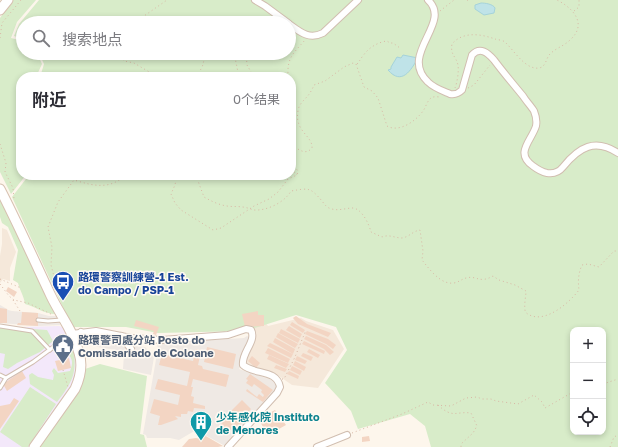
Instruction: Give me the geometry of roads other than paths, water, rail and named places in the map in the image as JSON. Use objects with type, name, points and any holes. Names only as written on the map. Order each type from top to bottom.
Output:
[{"type":"main road","points":[[0,10],[8,0]]},
{"type":"main road","points":[[0,189],[28,244],[57,308],[64,319],[77,333],[81,366],[77,383],[34,447]]},
{"type":"street","points":[[254,0],[279,16]]},
{"type":"street","points":[[296,28],[308,36],[323,33],[358,0]]},
{"type":"street","points":[[428,0],[435,8],[434,23],[419,56],[421,73],[428,82],[450,94],[456,94],[462,90],[470,60],[474,53],[483,51],[487,52],[533,110],[537,121],[524,151],[525,156],[532,165],[546,173],[556,172],[561,170],[580,151],[588,146],[604,146],[618,153]]},
{"type":"street","points":[[77,333],[96,330],[142,339],[167,340],[228,335],[242,330],[251,330],[253,335],[243,359],[243,365],[247,368],[273,376],[278,380],[280,387],[277,393],[228,447]]},
{"type":"street","points":[[77,333],[94,341]]},
{"type":"street","points":[[121,336],[131,349]]},
{"type":"street","points":[[317,447],[347,435]]},
{"type":"lane","points":[[38,320],[48,321],[64,319]]},
{"type":"lane","points":[[0,326],[32,331],[50,350]]},
{"type":"lane","points":[[0,388],[6,378],[77,333]]},
{"type":"lane","points":[[0,375],[6,378]]},
{"type":"water","points":[[481,3],[493,6],[495,8],[494,13],[484,15],[475,9],[475,5]]},
{"type":"water","points":[[403,55],[418,58],[406,74],[398,77],[393,75],[388,70],[391,69],[397,57],[401,58]]},
{"type":"place","name":"路環警察訓練營-1 Est. do Campo / PSP-1","points":[[63,302]]},
{"type":"place","name":"路環警司處分站 Posto do Comissariado de Coloane","points":[[63,364]]},
{"type":"place","name":"少年感化院 Instituto de Menores","points":[[201,442]]}]
